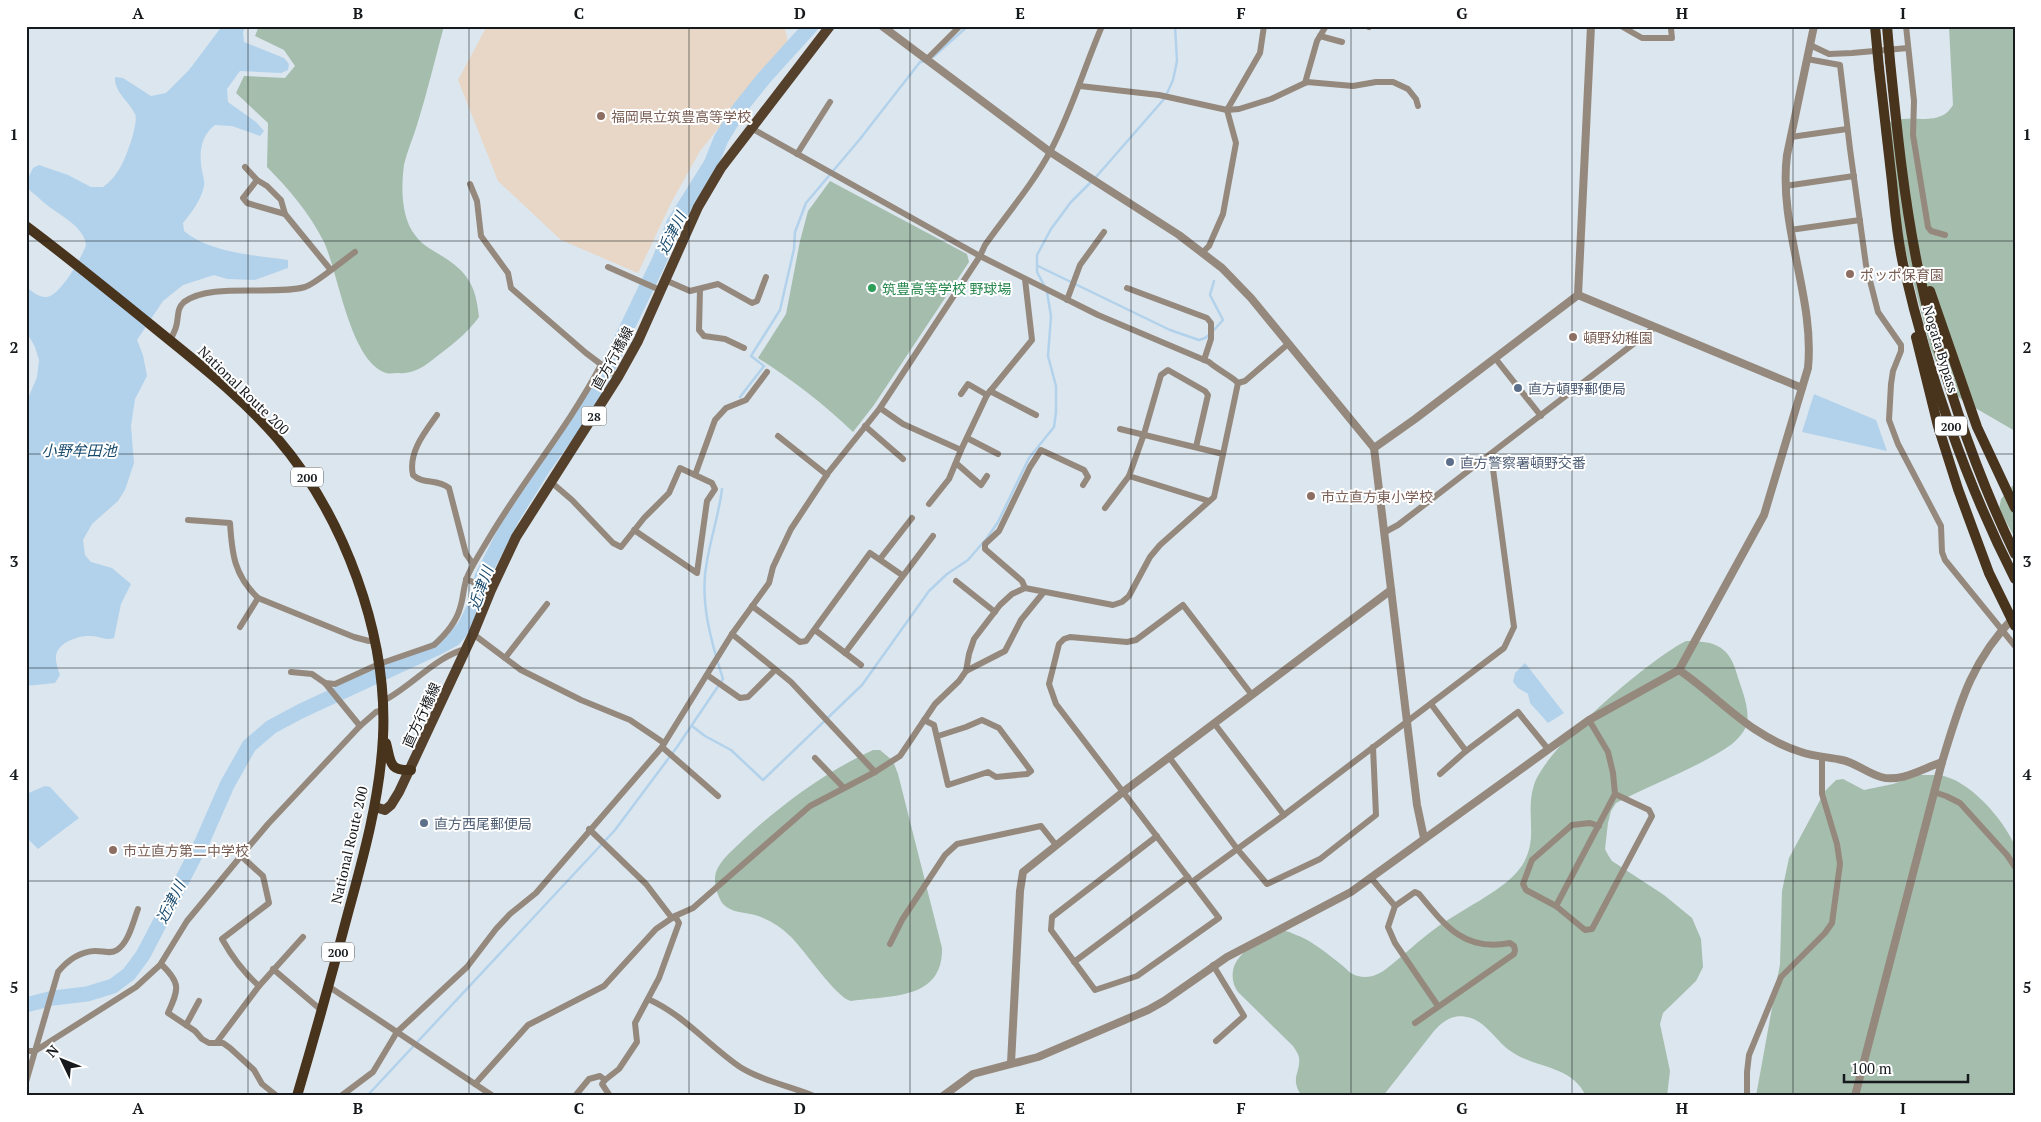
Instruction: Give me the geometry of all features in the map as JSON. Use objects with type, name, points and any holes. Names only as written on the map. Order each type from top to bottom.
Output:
[{"type":"highway","name":"Nogata Bypass","points":[[1875,26],[1884,120],[1903,267],[1924,343],[1969,480],[1993,537],[2015,579]]},
{"type":"highway","name":"Nogata Bypass","points":[[1887,26],[1904,184],[1918,268],[1956,408],[1990,497],[2015,554]]},
{"type":"highway","name":"National Route 200","points":[[26,226],[61,252],[199,364],[256,416],[282,444],[316,490],[333,523],[352,567],[368,614],[380,664],[383,701],[383,735],[375,807],[297,1096]]},
{"type":"highway","points":[[1903,267],[1905,295],[1938,426],[1958,489],[1989,573],[2013,621]]},
{"type":"highway","points":[[1918,268],[1930,290],[1977,426],[2015,508]]},
{"type":"highway","points":[[383,735],[390,762],[394,767],[401,770],[411,770]]},
{"type":"main road","name":"直方行橋線","points":[[375,807],[385,810],[391,805],[411,770],[473,634],[488,588],[516,537],[618,377],[638,341],[698,207],[721,168],[830,26]]},
{"type":"street","points":[[882,26],[1050,152],[1203,252],[1222,268],[1251,298],[1374,448],[1406,721],[1417,805],[1424,838]]},
{"type":"street","points":[[927,58],[960,26]]},
{"type":"street","points":[[341,1096],[373,1072],[397,1032],[467,967],[510,914],[536,892],[565,861],[589,829],[642,772],[663,745],[732,634],[769,583],[773,567],[792,529],[827,475],[880,408],[980,256],[985,245],[1050,152],[1080,86],[1086,62],[1102,26]]},
{"type":"street","points":[[1203,252],[1209,246],[1223,214],[1236,143],[1227,110],[1260,54],[1264,26]]},
{"type":"street","points":[[1305,83],[1320,36],[1326,26]]},
{"type":"street","points":[[1578,295],[1591,26]]},
{"type":"street","points":[[1621,26],[1642,38],[1672,38],[1672,29]]},
{"type":"street","points":[[943,1096],[973,1074],[1038,1057],[1148,1010],[1164,1001],[1213,965],[1351,892],[1589,720],[1679,670],[1764,515],[1808,368],[1810,351],[1808,331],[1784,186],[1790,137],[1814,26]]},
{"type":"street","points":[[1906,26],[1914,101],[1913,135],[1928,227],[1931,231],[1945,235]]},
{"type":"street","points":[[1320,36],[1342,42]]},
{"type":"street","points":[[1810,45],[1829,54],[1908,48]]},
{"type":"street","points":[[1807,59],[1834,62],[1840,65],[1866,265],[1878,312],[1901,345],[1901,351],[1890,384],[1889,420],[1898,444],[1940,526],[1942,552],[1945,560],[2015,646]]},
{"type":"street","points":[[1080,86],[1159,95],[1227,110],[1271,99],[1305,83],[1353,86],[1376,82],[1393,82],[1408,89],[1416,98],[1418,106]]},
{"type":"street","points":[[798,154],[830,102]]},
{"type":"street","points":[[752,128],[980,256],[1098,315],[1204,360],[1225,375],[1235,379],[1238,383]]},
{"type":"street","points":[[1790,137],[1847,129]]},
{"type":"street","points":[[244,167],[281,200],[285,214],[330,269]]},
{"type":"street","points":[[1784,186],[1854,176]]},
{"type":"street","points":[[257,180],[243,198],[247,203],[285,214]]},
{"type":"street","points":[[470,184],[477,201],[481,236],[508,273],[511,288],[586,354],[618,377]]},
{"type":"street","points":[[1790,230],[1860,220]]},
{"type":"street","points":[[1067,300],[1080,265],[1104,232]]},
{"type":"street","points":[[167,338],[176,327],[178,312],[183,303],[193,298],[222,290],[261,291],[306,287],[355,252]]},
{"type":"street","points":[[608,267],[660,290]]},
{"type":"street","points":[[665,280],[690,291],[718,284],[752,303],[757,301],[766,277]]},
{"type":"street","points":[[929,504],[949,479],[988,393],[1032,340],[1025,279]]},
{"type":"street","points":[[1127,288],[1207,318],[1212,323],[1212,339],[1204,360]]},
{"type":"street","points":[[700,289],[699,330],[704,336],[725,339],[744,348]]},
{"type":"street","points":[[1578,295],[1802,388]]},
{"type":"street","points":[[1374,448],[1416,419],[1578,295]]},
{"type":"street","points":[[1384,532],[1398,525],[1654,328]]},
{"type":"street","points":[[1238,383],[1245,381],[1288,344]]},
{"type":"street","points":[[1495,358],[1541,416]]},
{"type":"street","points":[[327,686],[380,664],[434,645],[447,632],[460,609],[473,564],[507,508],[585,396],[602,365]]},
{"type":"street","points":[[1105,508],[1130,476],[1161,375],[1168,370],[1205,391],[1208,395],[1196,448]]},
{"type":"street","points":[[695,475],[715,420],[726,408],[746,400],[767,372]]},
{"type":"street","points":[[966,671],[968,654],[974,639],[1012,594],[1025,588],[1112,605],[1122,602],[1129,596],[1150,557],[1160,545],[1214,497],[1238,383]]},
{"type":"street","points":[[961,394],[968,384],[1036,415]]},
{"type":"street","points":[[880,408],[903,424],[961,450]]},
{"type":"street","points":[[437,416],[417,447],[412,460],[413,475],[418,480],[441,482],[449,488],[466,554],[473,564]]},
{"type":"street","points":[[865,426],[903,459]]},
{"type":"street","points":[[1120,429],[1223,454]]},
{"type":"street","points":[[778,436],[827,475]]},
{"type":"street","points":[[967,438],[998,454]]},
{"type":"street","points":[[1025,588],[1022,581],[985,549],[985,544],[999,531],[1030,467],[1041,450],[1084,470],[1088,477],[1083,485]]},
{"type":"street","points":[[1074,962],[1190,879],[1238,850],[1504,648],[1514,627],[1491,454]]},
{"type":"street","points":[[956,463],[981,485],[987,476]]},
{"type":"street","points":[[552,482],[613,543],[621,547],[634,530],[644,518],[669,493],[680,468],[712,483],[715,489],[708,501],[698,573],[634,530]]},
{"type":"street","points":[[1130,476],[1209,502]]},
{"type":"street","points":[[880,559],[912,518]]},
{"type":"street","points":[[188,520],[230,523],[235,566],[252,593],[258,598],[354,637],[369,641],[374,638]]},
{"type":"street","points":[[845,653],[933,536]]},
{"type":"street","points":[[752,606],[800,642],[806,641],[870,553],[902,576]]},
{"type":"street","points":[[468,579],[488,588]]},
{"type":"street","points":[[956,581],[995,612]]},
{"type":"street","points":[[1011,1063],[1020,891],[1023,872],[1123,792],[1391,590]]},
{"type":"street","points":[[475,1084],[528,1026],[604,986],[656,929],[674,917],[693,908],[810,806],[843,787],[875,772],[900,756],[936,704],[959,681],[966,671],[1004,651],[1021,620],[1043,593]]},
{"type":"street","points":[[240,627],[258,598]]},
{"type":"street","points":[[506,658],[547,604]]},
{"type":"street","points":[[1157,836],[1052,917],[1051,930],[1095,990],[1137,976],[1219,918],[1190,879],[1056,704],[1049,684],[1059,644],[1064,639],[1070,637],[1127,642],[1136,640],[1183,605],[1252,695]]},
{"type":"street","points":[[1855,1096],[1942,762],[1967,685],[1983,655],[2002,629],[2013,621]]},
{"type":"street","points":[[815,630],[862,665]]},
{"type":"street","points":[[473,634],[521,670],[573,696],[630,720],[663,745],[718,796]]},
{"type":"street","points":[[732,634],[790,682],[875,772]]},
{"type":"street","points":[[26,1051],[35,1052],[136,987],[161,964],[187,922],[268,824],[360,726],[376,712],[383,701],[397,694],[420,675],[456,651],[466,649]]},
{"type":"street","points":[[707,675],[740,698],[748,698],[775,670]]},
{"type":"street","points":[[1679,670],[1697,682],[1747,725],[1780,744],[1802,753],[1842,760],[1880,777],[1890,779],[1899,778],[1942,762]]},
{"type":"street","points":[[291,672],[312,674],[327,686],[360,726]]},
{"type":"street","points":[[1431,704],[1466,751]]},
{"type":"street","points":[[1440,774],[1466,751],[1518,712],[1548,749]]},
{"type":"street","points":[[924,720],[934,725],[948,785],[988,772],[996,777],[1027,774],[1031,771],[999,728],[982,720],[966,728],[938,736]]},
{"type":"street","points":[[1556,906],[1615,794],[1614,772],[1608,752],[1589,720]]},
{"type":"street","points":[[1214,723],[1284,815]]},
{"type":"street","points":[[1169,757],[1238,850],[1267,884],[1320,859],[1376,815],[1373,747]]},
{"type":"street","points":[[1747,1096],[1749,1055],[1781,977],[1825,933],[1832,922],[1840,864],[1838,844],[1822,794],[1822,757]]},
{"type":"street","points":[[815,758],[843,787]]},
{"type":"street","points":[[1934,792],[1960,803],[2007,855],[2015,867]]},
{"type":"street","points":[[1599,826],[1590,823],[1572,825],[1532,860],[1523,884],[1526,890],[1556,906],[1584,930],[1592,929],[1652,816],[1649,810],[1615,794]]},
{"type":"street","points":[[890,944],[902,920],[945,855],[957,844],[1041,826],[1056,845]]},
{"type":"street","points":[[589,829],[646,884],[679,922],[659,978],[635,1023],[637,1042],[619,1069],[602,1084],[610,1096]]},
{"type":"street","points":[[241,856],[263,876],[269,903],[222,939],[248,977],[259,986]]},
{"type":"street","points":[[1371,878],[1395,906]]},
{"type":"street","points":[[1415,1023],[1514,954],[1516,950],[1510,943],[1496,946],[1470,942],[1457,934],[1420,894],[1415,892],[1395,906],[1388,926],[1395,943],[1438,1006]]},
{"type":"street","points":[[26,1082],[58,972],[65,963],[77,956],[94,951],[110,953],[116,951],[126,938],[138,909]]},
{"type":"street","points":[[217,1042],[273,969],[303,938]]},
{"type":"street","points":[[161,964],[171,974],[177,985],[176,994],[168,1013],[202,1039],[209,1042],[222,1043],[254,1070],[262,1084],[277,1096]]},
{"type":"street","points":[[1213,965],[1244,1016],[1216,1041]]},
{"type":"street","points":[[273,969],[321,1010]]},
{"type":"street","points":[[328,986],[493,1096]]},
{"type":"street","points":[[648,999],[680,1018],[738,1065],[755,1076],[793,1087],[814,1096]]},
{"type":"street","points":[[186,1025],[198,1001]]},
{"type":"street","points":[[575,1096],[589,1079],[600,1076],[605,1080]]},
{"type":"shaded area","name":"福岡県立筑豊高等学校","points":[[487,26],[784,26],[788,42],[700,151],[671,203],[638,273],[561,240],[498,181],[458,80]]},
{"type":"green space","points":[[259,26],[444,26],[421,113],[404,165],[402,183],[403,202],[410,228],[418,239],[451,262],[469,281],[476,297],[479,317],[457,341],[420,369],[407,373],[386,373],[374,365],[363,352],[347,315],[324,242],[298,202],[267,167],[268,123],[236,93],[244,76],[285,78],[295,66],[284,50],[255,36]]},
{"type":"green space","points":[[1949,26],[2015,26],[2015,431],[1965,402],[1955,394],[1938,367],[1930,347],[1888,183],[1881,129],[1888,123],[1896,120],[1938,117],[1946,113],[1953,105]]},
{"type":"green space","name":"筑豊高等学校 野球場","points":[[830,181],[967,254],[969,262],[874,405],[853,432],[807,393],[758,358],[786,314],[800,241],[808,211]]},
{"type":"green space","points":[[2015,483],[2015,538],[1999,509],[2001,499]]},
{"type":"green space","points":[[1686,641],[1711,643],[1723,650],[1733,662],[1746,703],[1748,716],[1746,726],[1734,742],[1719,753],[1616,803],[1611,811],[1608,823],[1605,849],[1612,861],[1664,895],[1692,918],[1701,939],[1703,967],[1696,981],[1663,1013],[1660,1024],[1670,1071],[1667,1096],[1586,1096],[1571,1078],[1562,1072],[1519,1056],[1509,1050],[1482,1024],[1471,1018],[1460,1016],[1446,1020],[1434,1031],[1383,1096],[1302,1096],[1296,1085],[1299,1057],[1293,1046],[1234,986],[1233,971],[1235,964],[1241,956],[1260,941],[1285,931],[1311,942],[1356,975],[1369,977],[1386,969],[1430,933],[1500,887],[1517,872],[1529,851],[1531,840],[1531,796],[1542,769],[1557,749],[1625,684],[1649,665]]},
{"type":"green space","points":[[873,750],[880,750],[893,761],[898,774],[942,948],[940,965],[934,978],[924,986],[897,996],[851,1001],[838,992],[796,942],[782,929],[774,923],[755,915],[734,911],[726,907],[719,897],[715,876],[718,867],[728,854],[773,814],[838,768]]},
{"type":"green space","points":[[1919,775],[1939,775],[1950,778],[1973,792],[2003,824],[2015,846],[2015,1096],[1756,1096],[1780,964],[1782,891],[1789,858],[1825,791],[1836,780],[1843,779],[1864,790],[1893,784]]},
{"type":"water","name":"小野牟田池","points":[[222,26],[246,26],[243,32],[244,42],[284,58],[289,64],[288,70],[281,73],[240,71],[227,89],[228,102],[256,122],[264,131],[260,136],[232,126],[215,125],[206,135],[201,152],[204,181],[203,191],[193,210],[183,223],[184,231],[220,249],[288,260],[288,268],[255,280],[227,279],[214,275],[183,285],[163,301],[137,340],[143,355],[147,376],[135,399],[131,426],[134,463],[125,490],[118,501],[92,524],[83,540],[85,555],[91,562],[112,568],[131,584],[121,604],[114,638],[87,636],[67,642],[59,648],[56,655],[60,675],[55,683],[26,686],[26,403],[37,377],[39,360],[35,347],[26,331],[26,287],[41,296],[47,297],[52,295],[70,275],[86,245],[80,231],[31,192],[26,183],[33,168],[39,165],[68,175],[91,187],[103,187],[106,185],[123,162],[136,118],[117,87],[115,77],[123,78],[151,96],[166,93],[189,70]]},
{"type":"water","points":[[1814,394],[1876,420],[1887,451],[1802,432]]},
{"type":"water","points":[[1525,663],[1564,713],[1548,723],[1530,703],[1528,694],[1518,688],[1513,682],[1515,673]]},
{"type":"water","points":[[45,786],[50,787],[79,818],[38,849],[26,837],[26,794]]},
{"type":"waterway","name":"近津川","points":[[26,1005],[53,998],[87,994],[113,986],[129,974],[143,955],[202,842],[227,785],[249,746],[271,727],[301,711],[439,647],[454,639],[465,626],[477,602],[482,577],[512,518],[543,468],[600,384],[659,261],[674,223],[711,164],[721,139],[740,108],[811,26]]},
{"type":"waterway","points":[[933,57],[968,26]]},
{"type":"waterway","points":[[1045,287],[1037,272],[1037,255],[1051,229],[1071,202],[1096,177],[1165,98],[1173,80],[1177,61],[1175,26]]},
{"type":"waterway","points":[[740,397],[764,366],[751,356],[780,310],[794,249],[795,232],[806,203],[860,139],[920,62],[927,61]]},
{"type":"waterway","points":[[1038,266],[1170,330],[1199,340],[1209,335]]},
{"type":"waterway","points":[[1213,331],[1223,320],[1210,295],[1214,281]]},
{"type":"waterway","points":[[692,726],[705,736],[731,750],[763,780],[862,685],[929,591],[947,574],[968,560],[987,538],[998,522],[1029,458],[1054,427],[1056,386],[1048,356],[1051,316],[1047,292]]},
{"type":"waterway","points":[[367,1096],[615,830],[677,747],[723,679],[714,650],[704,590],[707,561],[722,489]]},
{"type":"place","name":"福岡県立筑豊高等学校","points":[[601,116]]},
{"type":"place","name":"ポッポ保育園","points":[[1850,274]]},
{"type":"place","name":"筑豊高等学校 野球場","points":[[872,288]]},
{"type":"place","name":"頓野幼稚園","points":[[1573,337]]},
{"type":"place","name":"直方頓野郵便局","points":[[1518,388]]},
{"type":"place","name":"直方警察署頓野交番","points":[[1450,462]]},
{"type":"place","name":"市立直方東小学校","points":[[1311,496]]},
{"type":"place","name":"直方西尾郵便局","points":[[424,823]]},
{"type":"place","name":"市立直方第二中学校","points":[[113,850]]}]
